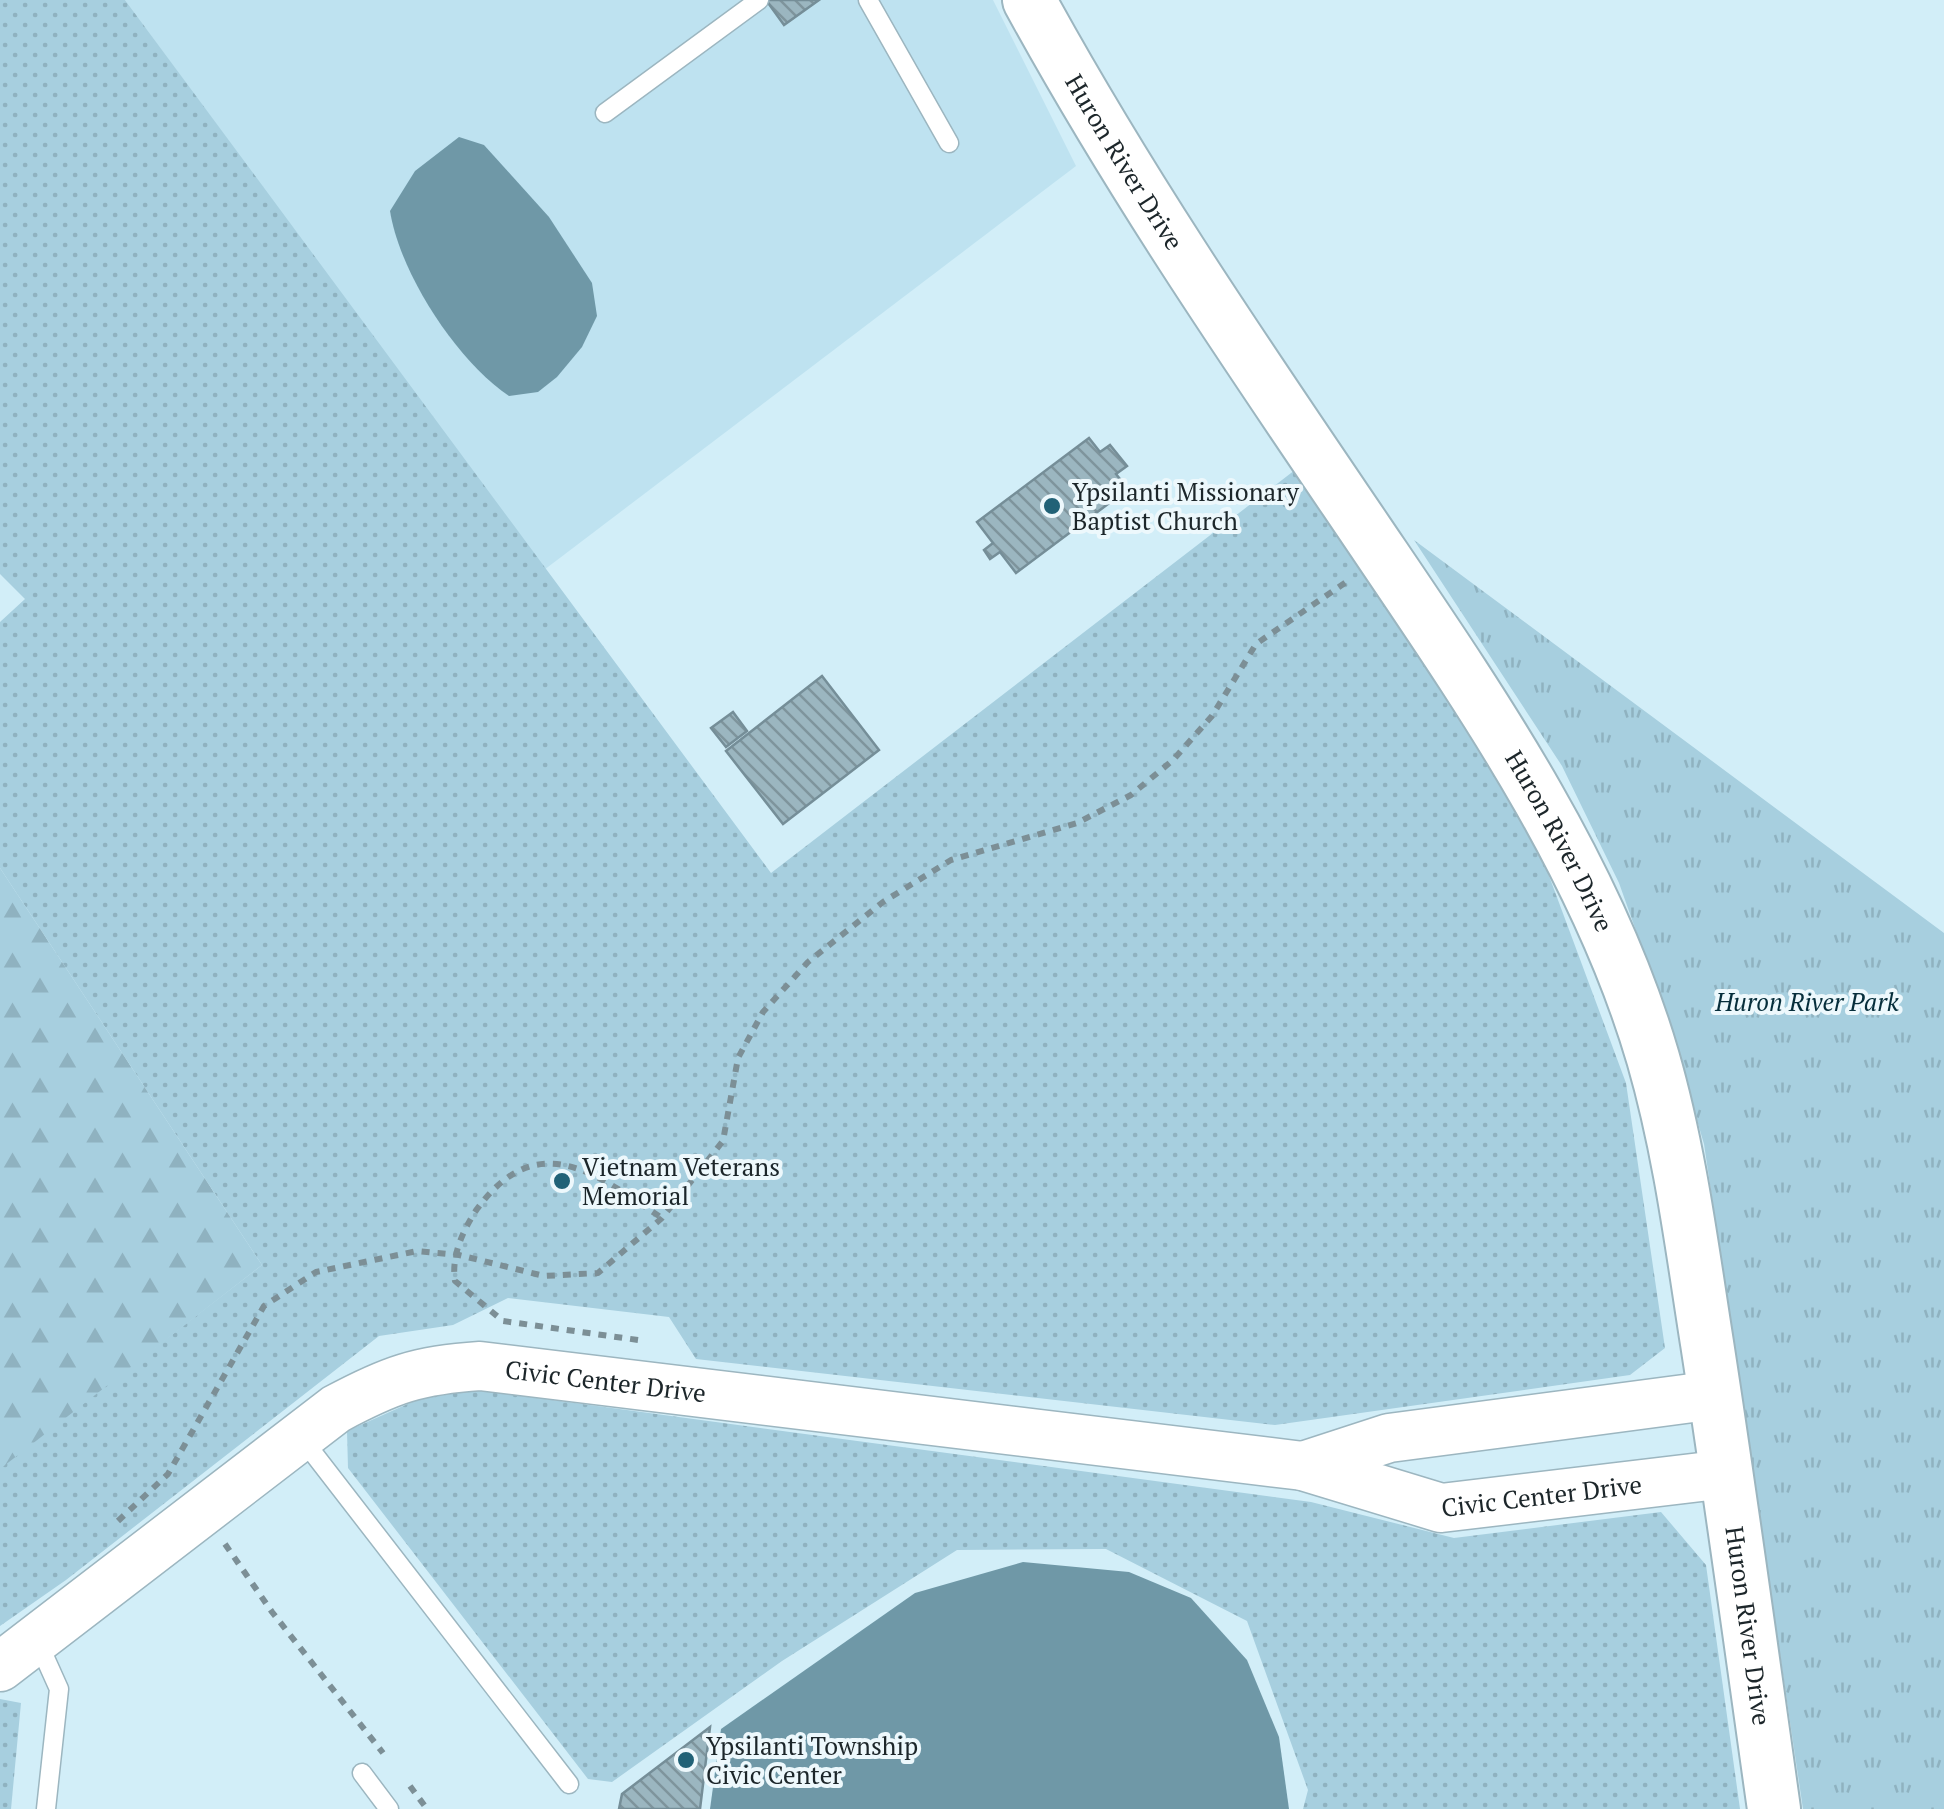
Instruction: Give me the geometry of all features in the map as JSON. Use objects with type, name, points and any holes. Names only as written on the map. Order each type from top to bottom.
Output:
[{"type":"main road","name":"Huron River Drive","points":[[1029,0],[1079,91],[1187,266],[1385,559],[1535,791],[1602,926],[1653,1056],[1684,1197],[1774,1809]]},
{"type":"street","name":"Civic Center Drive","points":[[18,1653],[336,1409],[392,1379],[480,1366],[1303,1466],[1441,1508],[1726,1474]]},
{"type":"street","name":"Civic Center Drive","points":[[1303,1466],[1389,1438],[1715,1395]]},
{"type":"lane","points":[[605,114],[759,0]]},
{"type":"lane","points":[[868,0],[949,143]]},
{"type":"lane","points":[[300,1436],[569,1784]]},
{"type":"lane","points":[[18,1653],[59,1689],[46,1809]]},
{"type":"lane","points":[[362,1773],[389,1809]]},
{"type":"path","points":[[111,1528],[168,1474],[264,1306],[316,1272],[417,1251],[455,1254],[544,1276],[598,1273],[662,1218],[723,1141],[738,1058],[763,1012],[808,962],[883,902],[951,860],[1078,823],[1131,795],[1173,760],[1212,716],[1256,644],[1385,559]]},
{"type":"path","points":[[644,1340],[503,1321],[455,1281],[455,1254],[472,1217],[492,1188],[520,1168],[542,1163],[591,1170],[662,1218]]},
{"type":"path","points":[[168,1474],[392,1764]]},
{"type":"path","points":[[404,1779],[428,1809]]},
{"type":"shaded area","points":[[125,0],[993,0],[1076,166],[544,570]]},
{"type":"shaded area","points":[[459,137],[484,145],[549,217],[592,283],[597,316],[582,347],[557,377],[538,392],[509,396],[470,361],[418,288],[396,236],[390,211],[415,171]]},
{"type":"shaded area","points":[[1023,1562],[1129,1572],[1191,1598],[1247,1660],[1279,1737],[1289,1809],[710,1809],[721,1729],[915,1593]]},
{"type":"green space","points":[[0,0],[125,0],[771,873],[1304,463],[1522,803],[1626,1083],[1665,1348],[1630,1375],[1275,1425],[696,1359],[669,1317],[508,1298],[453,1325],[379,1336],[66,1580],[0,1626],[0,1467],[262,1265],[0,868],[0,622],[25,599],[0,574]]},
{"type":"green space","name":"Huron River Park","points":[[1414,540],[1944,933],[1944,1809],[1803,1809],[1704,1144],[1666,1015],[1619,883],[1562,766]]},
{"type":"green space","points":[[0,868],[262,1265],[0,1469]]},
{"type":"green space","points":[[448,1386],[1311,1502],[1454,1538],[1661,1512],[1706,1565],[1740,1809],[1303,1809],[1308,1790],[1247,1621],[1106,1549],[957,1550],[782,1661],[612,1782],[588,1779],[348,1468],[347,1431]]},
{"type":"green space","points":[[0,1699],[21,1703],[11,1809],[0,1809]]},
{"type":"building","points":[[766,0],[819,0],[784,25]]},
{"type":"building","name":"Ypsilanti Missionary Baptist Church","points":[[1089,438],[1100,452],[1110,445],[1127,466],[1116,474],[1128,489],[1016,573],[1000,552],[990,559],[984,550],[993,543],[977,522]]},
{"type":"building","points":[[822,676],[879,750],[783,824],[726,751]]},
{"type":"building","points":[[733,712],[747,731],[726,747],[711,728]]},
{"type":"building","name":"Ypsilanti Township Civic Center","points":[[710,1727],[700,1809],[619,1809],[622,1794]]},
{"type":"place","name":"Ypsilanti Missionary Baptist Church","points":[[1052,506]]},
{"type":"place","name":"Vietnam Veterans Memorial","points":[[562,1181]]},
{"type":"place","name":"Ypsilanti Township Civic Center","points":[[686,1760]]}]
